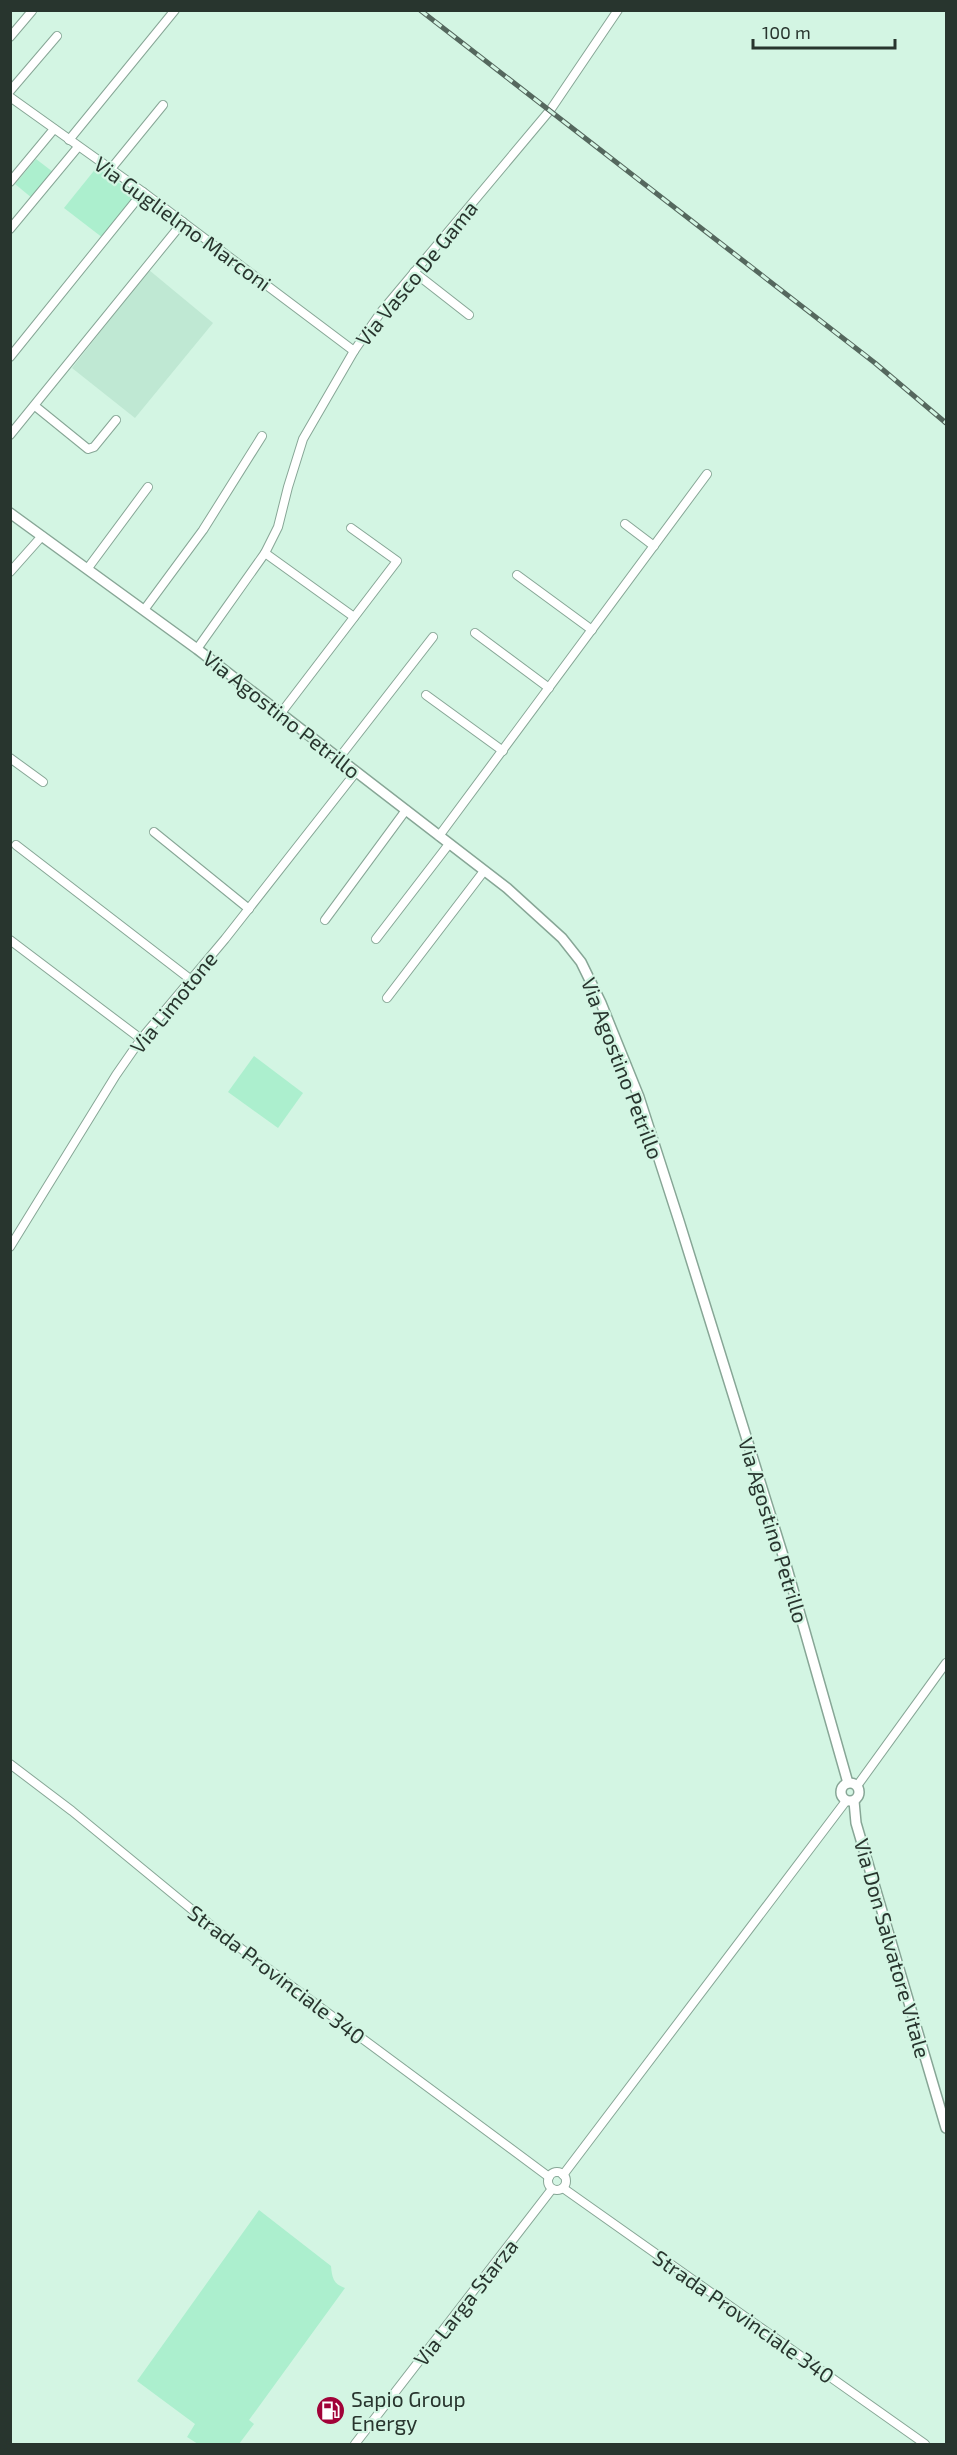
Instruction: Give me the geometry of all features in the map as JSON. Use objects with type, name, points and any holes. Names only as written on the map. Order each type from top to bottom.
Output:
[{"type":"street","points":[[69,140],[175,10]]},
{"type":"street","name":"Via Vasco De Gama","points":[[197,649],[265,554],[278,527],[303,439],[354,351],[381,312],[555,104],[618,10]]},
{"type":"street","points":[[10,37],[32,11]]},
{"type":"street","points":[[10,92],[57,36]]},
{"type":"street","name":"Via Guglielmo Marconi","points":[[12,100],[143,192],[354,351]]},
{"type":"street","points":[[111,170],[163,105]]},
{"type":"street","points":[[10,182],[54,129]]},
{"type":"street","points":[[10,229],[78,147]]},
{"type":"street","points":[[10,357],[143,192]]},
{"type":"street","points":[[10,435],[183,222]]},
{"type":"street","points":[[414,272],[469,315]]},
{"type":"street","points":[[35,406],[88,449],[94,447],[116,420]]},
{"type":"street","points":[[144,610],[203,530],[262,436]]},
{"type":"street","points":[[439,836],[707,474]]},
{"type":"street","points":[[88,568],[148,487]]},
{"type":"street","name":"Via Agostino Petrillo","points":[[10,513],[197,649],[484,871],[562,938],[581,962],[601,1003],[639,1096],[722,1354],[844,1767],[853,1784]]},
{"type":"street","points":[[626,524],[654,546]]},
{"type":"street","points":[[281,713],[397,561],[351,528]]},
{"type":"street","points":[[10,572],[42,536]]},
{"type":"street","points":[[265,554],[354,617]]},
{"type":"street","points":[[517,575],[592,630]]},
{"type":"street","points":[[475,633],[549,688]]},
{"type":"street","points":[[339,758],[433,637]]},
{"type":"street","points":[[426,695],[503,750]]},
{"type":"street","points":[[10,758],[43,782]]},
{"type":"street","name":"Via Limotone","points":[[10,1247],[116,1075],[141,1039],[249,909],[356,772]]},
{"type":"street","points":[[325,920],[406,810]]},
{"type":"street","points":[[154,832],[249,909]]},
{"type":"street","points":[[376,939],[449,844]]},
{"type":"street","points":[[16,845],[190,979]]},
{"type":"street","points":[[387,998],[484,871]]},
{"type":"street","points":[[10,940],[141,1039]]},
{"type":"street","points":[[850,1801],[841,1792],[844,1785],[853,1784],[946,1663]]},
{"type":"street","name":"Strada Provinciale 340","points":[[10,1764],[72,1811],[224,1936],[549,2176]]},
{"type":"street","points":[[563,2175],[850,1801],[859,1794],[853,1784]]},
{"type":"street","name":"Via Don Salvatore Vitale","points":[[850,1801],[946,2128]]},
{"type":"street","points":[[555,2172],[563,2175],[566,2180],[563,2188],[552,2189],[548,2183],[549,2176],[555,2172]]},
{"type":"street","name":"Strada Provinciale 340","points":[[563,2188],[925,2445]]},
{"type":"street","name":"Via Larga Starza","points":[[356,2445],[552,2189]]},
{"type":"shaded area","points":[[36,159],[53,172],[32,198],[15,184]]},
{"type":"shaded area","points":[[97,167],[137,196],[103,238],[64,208]]},
{"type":"shaded area","points":[[149,270],[213,323],[135,418],[72,368]]},
{"type":"shaded area","points":[[254,1056],[303,1093],[278,1128],[228,1092]]},
{"type":"shaded area","points":[[259,2210],[331,2266],[334,2280],[345,2288],[249,2420],[254,2424],[239,2444],[198,2444],[187,2437],[195,2424],[137,2381]]},
{"type":"railway","points":[[420,10],[875,363],[946,423]]},
{"type":"place","name":"Sapio Group Energy","points":[[330,2410]]}]
